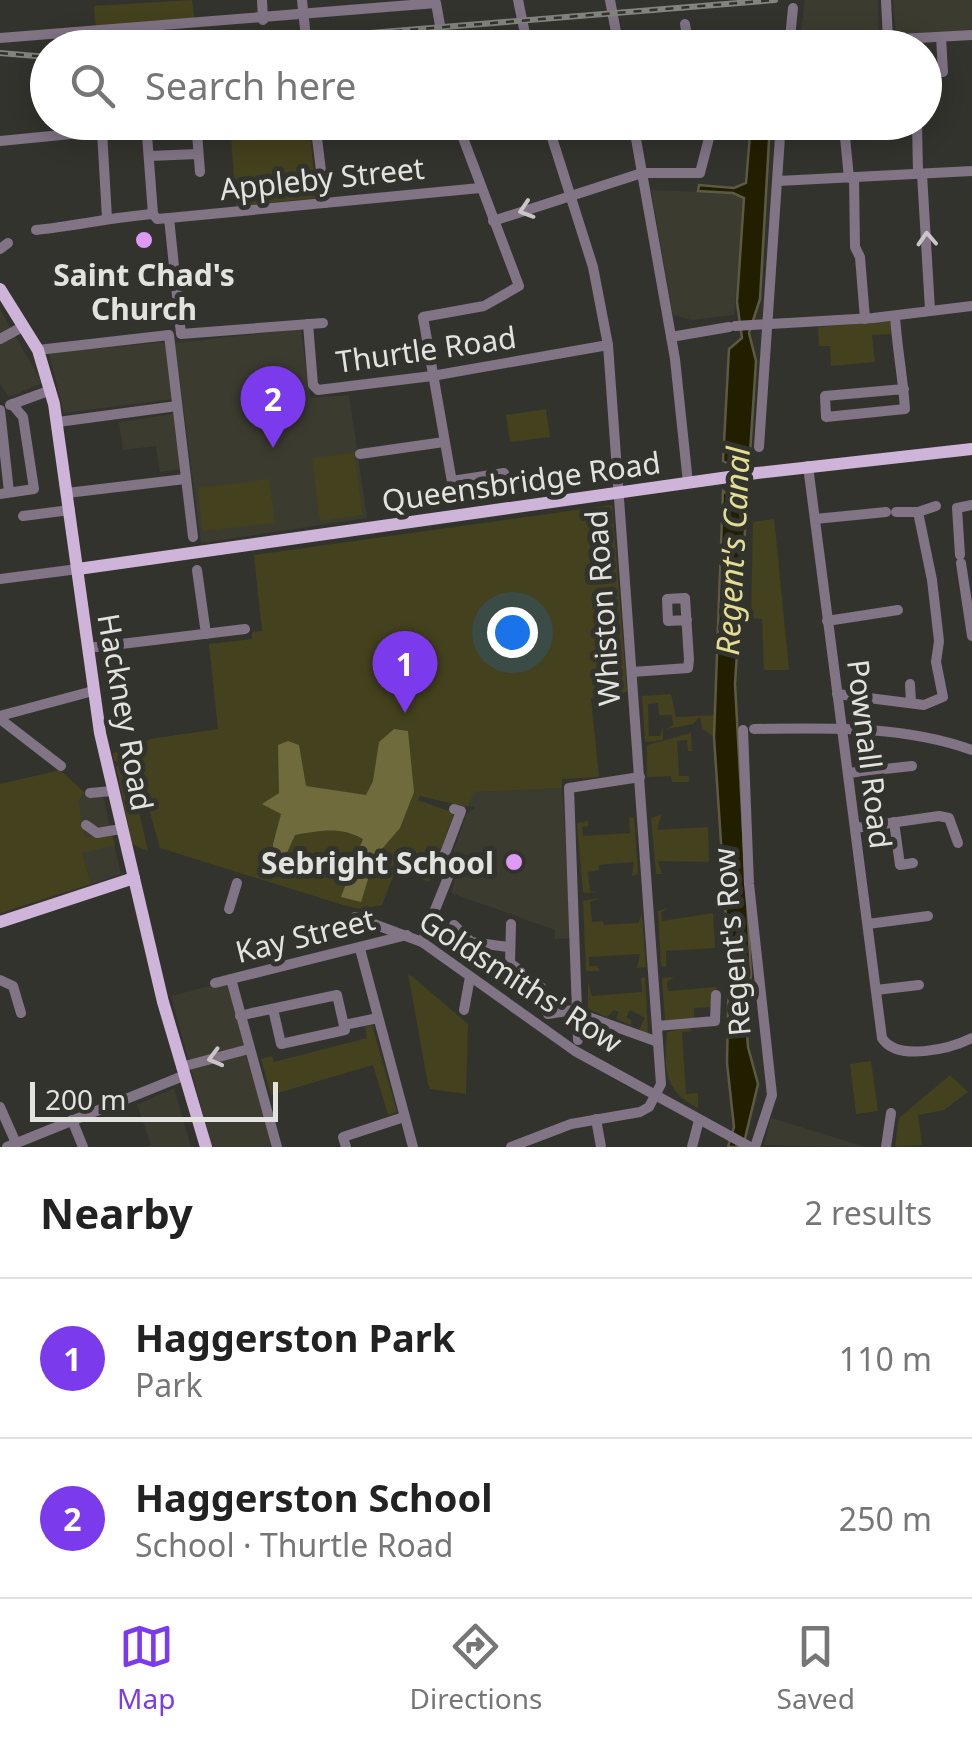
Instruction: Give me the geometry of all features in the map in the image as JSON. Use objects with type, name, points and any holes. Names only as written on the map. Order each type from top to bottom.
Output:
[{"type":"main road","name":"Hackney Road","points":[[0,290],[38,350],[58,422],[93,691],[112,792],[182,1072],[206,1147]]},
{"type":"main road","name":"Queensbridge Road","points":[[78,568],[754,473],[972,450]]},
{"type":"main road","points":[[0,922],[134,878]]},
{"type":"street","points":[[262,0],[262,20]]},
{"type":"street","points":[[302,0],[305,30]]},
{"type":"street","points":[[518,0],[524,30]]},
{"type":"street","points":[[610,0],[616,30]]},
{"type":"street","points":[[886,0],[888,30]]},
{"type":"street","points":[[139,30],[436,3],[441,30]]},
{"type":"street","points":[[793,8],[795,30]]},
{"type":"street","points":[[685,24],[686,30]]},
{"type":"street","points":[[0,38],[30,36]]},
{"type":"street","points":[[942,37],[972,36]]},
{"type":"street","points":[[0,141],[30,138]]},
{"type":"street","points":[[103,140],[107,218]]},
{"type":"street","points":[[148,140],[153,214],[157,219],[168,218],[176,406],[193,537]]},
{"type":"street","points":[[197,140],[200,172]]},
{"type":"street","points":[[317,140],[325,203]]},
{"type":"street","points":[[455,499],[422,317],[484,306],[519,286],[463,140]]},
{"type":"street","name":"Whiston Road","points":[[554,140],[593,267],[608,345],[657,1026],[657,1096]]},
{"type":"street","points":[[636,140],[695,482]]},
{"type":"street","points":[[494,221],[642,173],[700,173],[707,161],[709,140]]},
{"type":"street","points":[[759,447],[780,140]]},
{"type":"street","points":[[846,140],[865,319]]},
{"type":"street","points":[[918,140],[930,310]]},
{"type":"street","points":[[149,156],[198,154]]},
{"type":"street","points":[[778,181],[972,171]]},
{"type":"street","name":"Appleby Street","points":[[168,218],[480,188]]},
{"type":"street","points":[[36,230],[153,214]]},
{"type":"street","points":[[671,337],[732,327],[865,319],[972,306]]},
{"type":"street","points":[[895,316],[899,377],[904,389],[905,409],[826,417],[824,396],[904,389]]},
{"type":"street","points":[[38,350],[322,323]]},
{"type":"street","name":"Thurtle Road","points":[[308,324],[313,386],[318,390],[432,376],[608,345]]},
{"type":"street","points":[[0,339],[24,326]]},
{"type":"street","points":[[12,404],[23,417],[34,489],[4,493],[0,410],[12,404],[50,390]]},
{"type":"street","points":[[58,422],[176,406]]},
{"type":"street","points":[[360,454],[444,442]]},
{"type":"street","name":"Pownall Road","points":[[808,466],[882,1038],[888,1047],[901,1052],[972,1038]]},
{"type":"street","points":[[452,481],[504,472]]},
{"type":"street","points":[[68,493],[185,479]]},
{"type":"street","points":[[972,504],[957,508],[972,636]]},
{"type":"street","points":[[815,519],[918,512],[936,506]]},
{"type":"street","points":[[23,516],[70,510]]},
{"type":"street","points":[[838,694],[918,704],[940,700],[944,692],[936,662],[939,641],[932,580],[918,512]]},
{"type":"street","points":[[0,580],[78,568]]},
{"type":"street","points":[[197,570],[206,634]]},
{"type":"street","points":[[632,672],[688,668],[686,598],[667,599],[668,621],[686,620]]},
{"type":"street","points":[[827,621],[898,610]]},
{"type":"street","points":[[88,648],[245,629]]},
{"type":"street","points":[[910,684],[918,704]]},
{"type":"street","points":[[0,717],[93,691]]},
{"type":"street","points":[[0,717],[61,766]]},
{"type":"street","points":[[841,728],[944,739],[972,750]]},
{"type":"street","name":"Regent's Row","points":[[751,1146],[772,1095],[749,884],[748,729],[841,728]]},
{"type":"street","points":[[848,774],[912,766]]},
{"type":"street","points":[[578,1040],[580,1011],[567,795],[573,786],[640,777]]},
{"type":"street","points":[[90,794],[112,792]]},
{"type":"street","points":[[422,942],[449,875],[444,856],[461,811],[454,809]]},
{"type":"street","points":[[854,828],[949,818],[958,843]]},
{"type":"street","points":[[894,822],[900,865],[914,863]]},
{"type":"street","points":[[86,825],[97,833],[121,829]]},
{"type":"street","points":[[229,909],[237,883]]},
{"type":"street","name":"Goldsmiths' Row","points":[[355,916],[422,942],[575,1051],[751,1146]]},
{"type":"street","points":[[868,924],[928,916]]},
{"type":"street","points":[[511,924],[510,963],[542,987],[548,1014],[580,1011],[658,1042]]},
{"type":"street","points":[[454,925],[471,942],[508,946]]},
{"type":"street","name":"Kay Street","points":[[215,983],[360,950],[407,935]]},
{"type":"street","points":[[360,950],[413,1147]]},
{"type":"street","points":[[464,1010],[470,977]]},
{"type":"street","points":[[231,979],[277,1147]]},
{"type":"street","points":[[4,980],[21,1013]]},
{"type":"street","points":[[876,990],[919,985]]},
{"type":"street","points":[[240,1016],[272,1009],[338,995],[345,1030],[281,1044],[272,1009]]},
{"type":"street","points":[[657,1026],[715,1021],[716,995]]},
{"type":"street","points":[[344,1025],[378,1018]]},
{"type":"street","points":[[0,1107],[18,1145],[182,1072],[249,1050]]},
{"type":"street","points":[[510,1147],[553,1129],[640,1112],[657,1096]]},
{"type":"street","points":[[886,1147],[891,1112]]},
{"type":"street","points":[[346,1147],[343,1137],[404,1117]]},
{"type":"street","points":[[596,1119],[601,1147]]},
{"type":"street","points":[[72,1120],[83,1147]]},
{"type":"street","points":[[692,1147],[699,1120]]},
{"type":"shaded area","points":[[192,0],[195,23],[96,29],[94,6]]},
{"type":"shaded area","points":[[805,0],[878,0],[879,30],[801,30]]},
{"type":"shaded area","points":[[893,0],[972,0],[972,30],[896,30]]},
{"type":"shaded area","points":[[231,140],[311,140],[316,198],[236,206]]},
{"type":"shaded area","points":[[651,190],[733,193],[744,198],[734,315],[692,320],[673,315]]},
{"type":"shaded area","points":[[0,309],[42,383],[9,397],[0,383]]},
{"type":"shaded area","points":[[890,321],[891,334],[872,335],[875,362],[831,366],[830,346],[819,346],[818,327]]},
{"type":"shaded area","points":[[301,329],[310,398],[349,395],[367,518],[201,543],[175,343]]},
{"type":"shaded area","points":[[167,342],[173,399],[64,413],[49,353]]},
{"type":"shaded area","points":[[546,409],[550,437],[510,442],[506,415]]},
{"type":"shaded area","points":[[174,414],[181,469],[160,472],[156,446],[123,450],[119,422]]},
{"type":"shaded area","points":[[354,453],[363,515],[320,521],[312,458]]},
{"type":"shaded area","points":[[269,479],[275,523],[202,531],[198,488]]},
{"type":"shaded area","points":[[612,505],[627,692],[591,698],[599,777],[562,779],[562,788],[474,792],[468,807],[420,796],[418,800],[454,813],[429,882],[396,869],[382,905],[360,909],[160,848],[140,777],[127,761],[114,761],[113,753],[130,751],[150,739],[218,729],[209,644],[252,639],[252,632],[262,631],[254,555]]},
{"type":"shaded area","points":[[774,519],[789,670],[764,670],[762,619],[751,618],[753,522]]},
{"type":"shaded area","points":[[671,694],[676,717],[715,715],[714,737],[702,728],[700,717],[693,724],[666,729],[673,725],[672,715],[659,715],[658,703],[648,704],[649,736],[660,736],[663,726],[663,740],[645,742],[642,696]]},
{"type":"shaded area","points":[[394,729],[408,731],[414,792],[400,828],[375,857],[361,902],[341,897],[363,839],[354,835],[330,831],[295,835],[280,868],[274,866],[273,844],[281,814],[262,804],[279,793],[278,745],[288,741],[299,745],[306,786],[366,795],[373,781],[379,742]]},
{"type":"shaded area","points":[[691,733],[692,751],[688,751],[687,740],[677,741],[679,776],[689,776],[689,782],[672,782],[671,776],[647,777],[647,745]]},
{"type":"shaded area","points":[[116,765],[130,773],[148,851],[132,844]]},
{"type":"shaded area","points":[[60,770],[85,793],[78,801],[85,838],[112,834],[115,845],[82,853],[91,884],[0,913],[0,784]]},
{"type":"shaded area","points":[[101,787],[121,874],[91,884],[82,853],[85,839],[77,801],[89,790]]},
{"type":"shaded area","name":"Sebright School","points":[[562,788],[571,938],[555,939],[555,930],[451,893],[461,859],[452,855],[466,815],[475,808],[469,805],[473,792]]},
{"type":"shaded area","points":[[661,815],[657,830],[708,827],[709,862],[658,861],[662,874],[656,874],[651,818]]},
{"type":"shaded area","points":[[634,817],[638,874],[632,876],[634,862],[599,865],[599,870],[588,872],[590,891],[600,892],[583,893],[577,823],[588,821],[588,826],[582,827],[583,836],[630,833],[629,818]]},
{"type":"shaded area","points":[[600,898],[590,902],[592,922],[638,923],[642,914],[646,967],[637,968],[640,954],[589,957],[589,966],[597,966],[600,971],[586,971],[583,901]]},
{"type":"shaded area","points":[[667,908],[661,913],[662,921],[713,913],[715,948],[666,951],[666,967],[661,966],[658,911]]},
{"type":"shaded area","points":[[408,973],[468,1024],[466,1094],[430,1089]]},
{"type":"shaded area","points":[[645,977],[648,1034],[639,1030],[645,1018],[630,1010],[626,1017],[632,1021],[630,1025],[616,1019],[619,1012],[614,1010],[607,1017],[588,1009],[588,982],[592,996],[642,992],[641,978]]},
{"type":"shaded area","points":[[674,977],[667,982],[668,991],[717,987],[711,1007],[694,1008],[694,1018],[665,1020],[662,978]]},
{"type":"shaded area","points":[[228,981],[274,1147],[212,1147],[171,996]]},
{"type":"shaded area","points":[[372,1025],[397,1112],[388,1115],[373,1065],[271,1095],[261,1059],[272,1056],[274,1062],[367,1038],[365,1027]]},
{"type":"shaded area","points":[[688,1028],[693,1031],[682,1032],[686,1094],[698,1093],[698,1108],[678,1094],[666,1068],[667,1032]]},
{"type":"shaded area","points":[[871,1061],[878,1111],[856,1114],[850,1064]]},
{"type":"shaded area","points":[[950,1075],[968,1092],[944,1110],[918,1115],[922,1145],[895,1147],[899,1118]]},
{"type":"shaded area","points":[[174,1088],[191,1147],[146,1147],[151,1145],[137,1105]]},
{"type":"shaded area","points":[[771,1118],[866,1147],[764,1145]]},
{"type":"water","name":"Regent's Canal","points":[[750,140],[769,140],[760,299],[749,333],[756,361],[735,684],[751,975],[745,1005],[748,1047],[758,1084],[743,1147],[728,1147],[734,1127],[727,1063],[729,963],[714,737],[723,491],[727,494],[731,490],[731,465],[723,461],[729,349],[742,338],[737,302],[744,198],[733,193],[698,191],[699,185],[734,188],[746,183]]},
{"type":"railway","points":[[408,30],[775,0]]},
{"type":"railway","points":[[0,53],[30,56]]},
{"type":"place","name":"Saint Chad's Church","points":[[144,240]]},
{"type":"place","name":"Haggerston School","points":[[273,448]]},
{"type":"place","name":"Haggerston Park","points":[[405,713]]},
{"type":"place","name":"Sebright School","points":[[514,862]]}]
